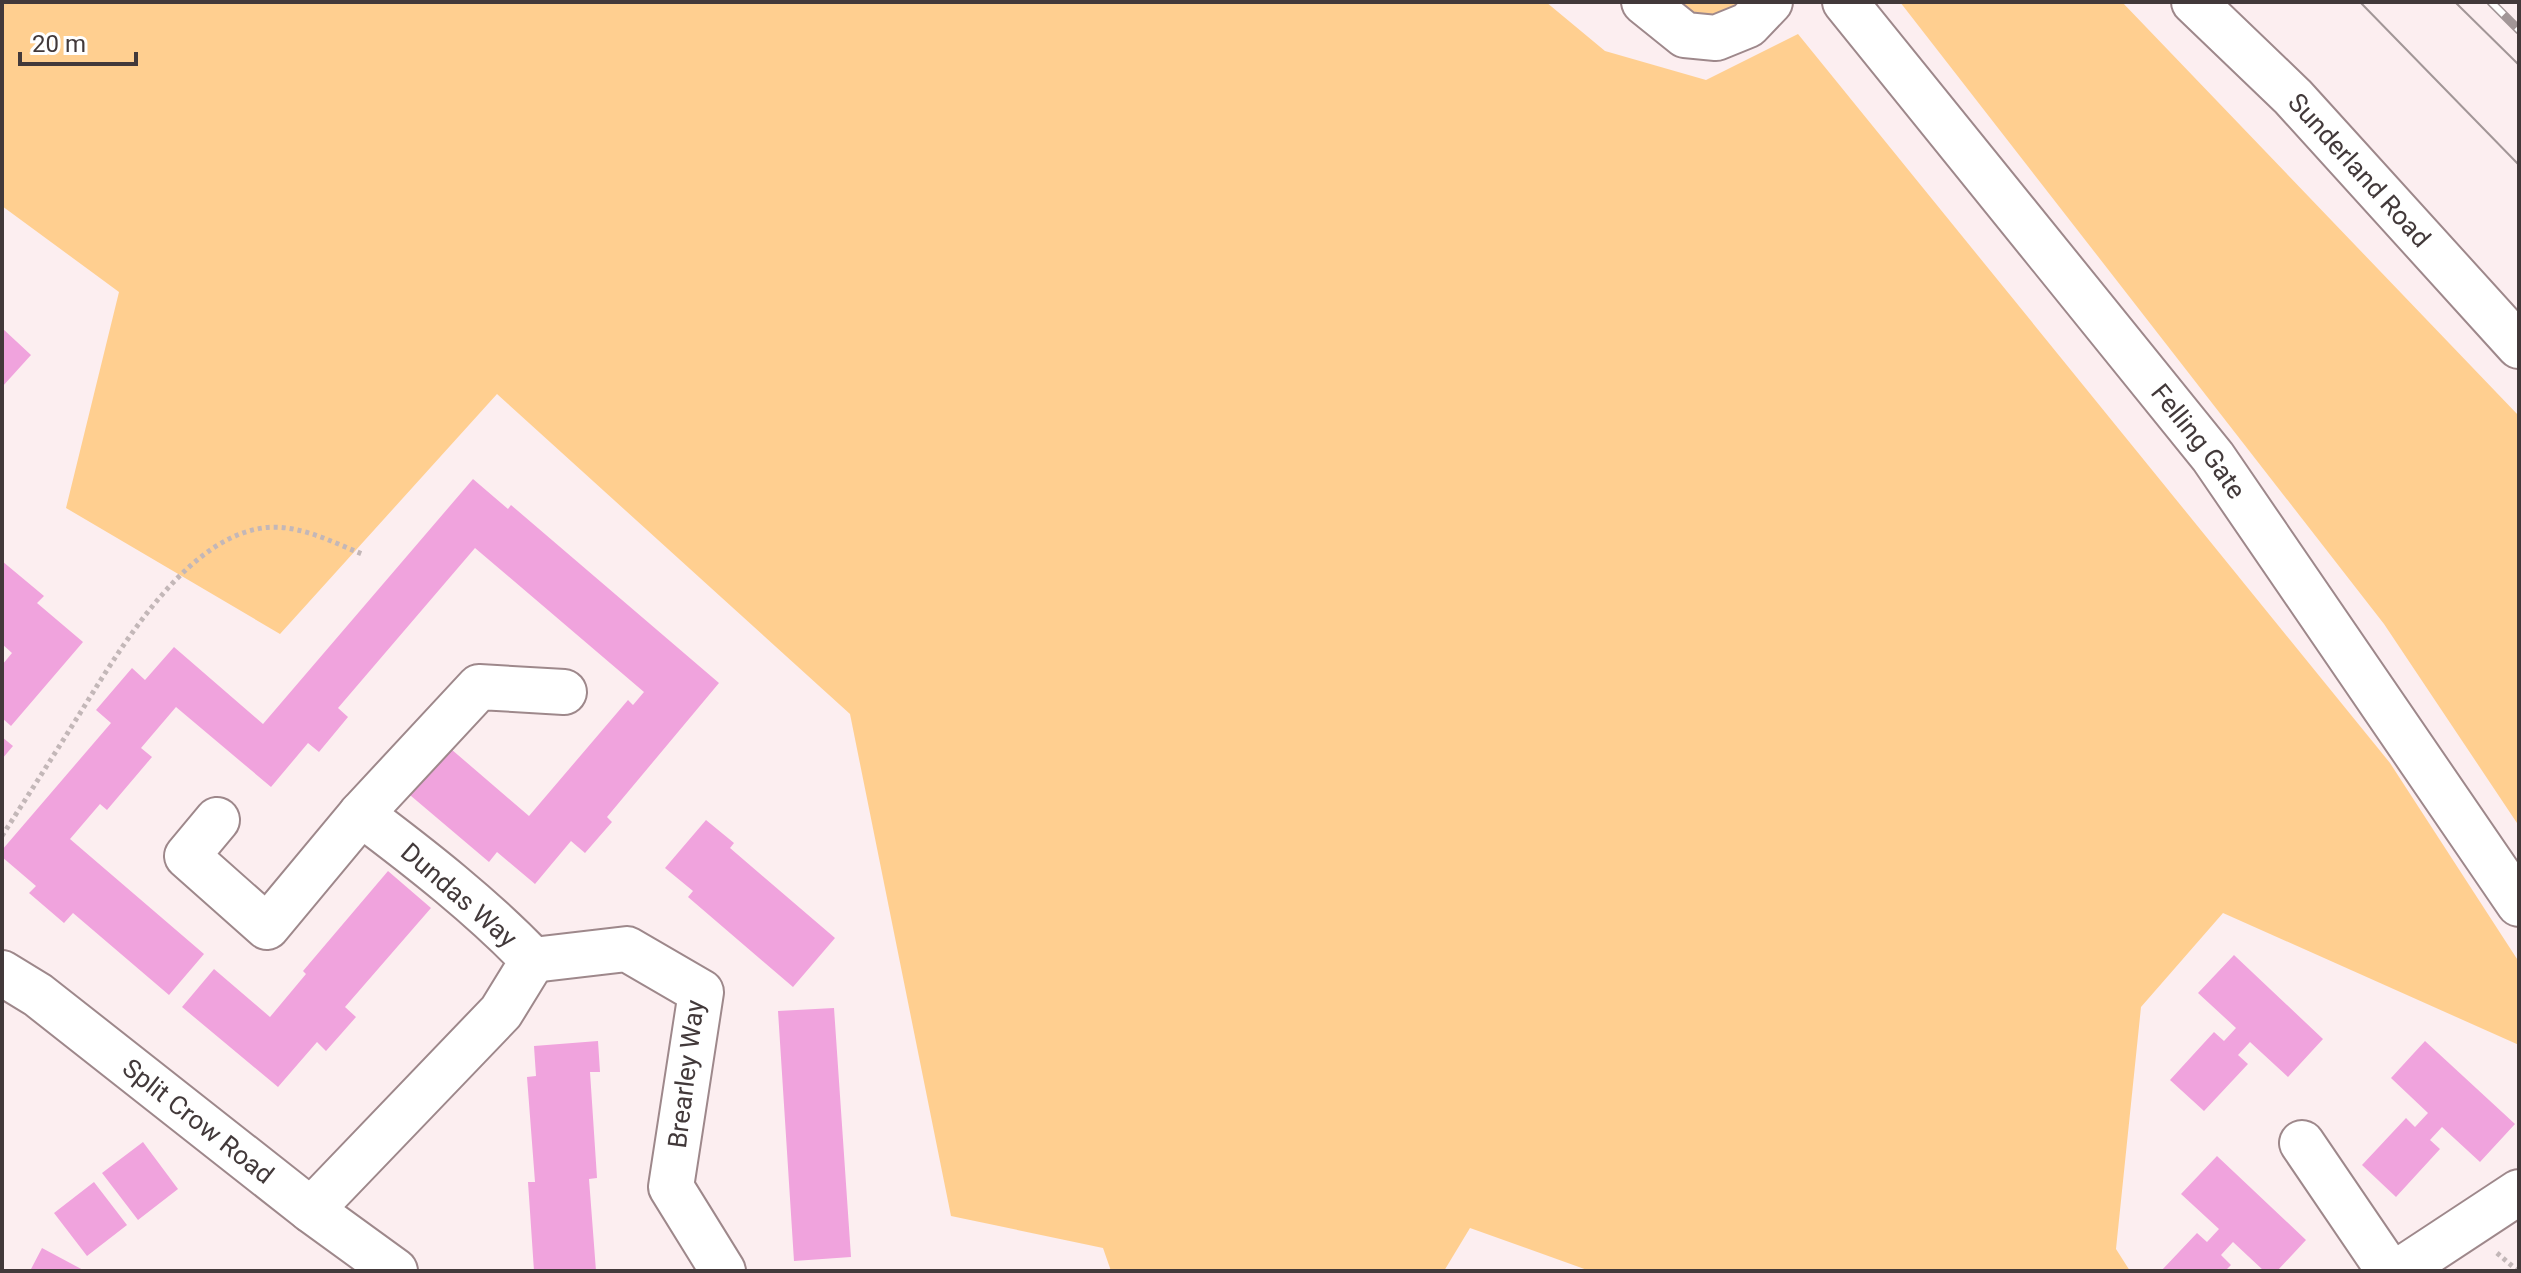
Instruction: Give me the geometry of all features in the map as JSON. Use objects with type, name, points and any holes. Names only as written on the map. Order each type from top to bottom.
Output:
[{"type":"street","points":[[1644,2],[1685,35],[1716,38],[1748,25],[1770,2]]},
{"type":"street","name":"Felling Gate","points":[[1845,2],[2213,457],[2519,904]]},
{"type":"street","name":"Sunderland Road","points":[[2194,2],[2293,97],[2519,346]]},
{"type":"street","points":[[217,820],[187,856],[267,927],[361,814],[479,687],[564,692]]},
{"type":"street","name":"Dundas Way","points":[[311,1210],[501,1012],[533,960],[501,927],[361,814]]},
{"type":"street","name":"Brearley Way","points":[[533,960],[627,949],[701,992],[671,1187],[723,1271]]},
{"type":"street","name":"Split Crow Road","points":[[2,973],[38,995],[311,1210],[395,1271]]},
{"type":"street","points":[[2302,1143],[2389,1271]]},
{"type":"street","points":[[2399,1271],[2519,1192]]},
{"type":"path","points":[[2,836],[142,617],[193,563],[225,542],[258,528],[295,529],[362,554]]},
{"type":"shaded area","points":[[2,2],[1546,2],[1605,51],[1706,80],[1798,34],[2390,763],[2519,962],[2519,1045],[2223,913],[2141,1007],[2116,1249],[2130,1271],[1590,1271],[1470,1228],[1444,1271],[1111,1271],[1103,1248],[951,1216],[850,714],[497,394],[280,634],[66,508],[119,292],[2,206]]},
{"type":"shaded area","points":[[1679,2],[1753,2],[1710,25]]},
{"type":"shaded area","points":[[1900,2],[2122,2],[2519,416],[2519,826],[2384,624]]},
{"type":"building","points":[[2,328],[31,355],[2,387]]},
{"type":"building","points":[[473,479],[508,509],[511,505],[719,683],[607,817],[612,822],[585,853],[571,841],[535,884],[497,852],[489,862],[404,790],[444,743],[529,816],[628,700],[633,705],[644,692],[475,548],[338,708],[348,717],[319,752],[308,743],[271,787],[176,707],[141,748],[152,757],[107,810],[100,804],[70,839],[204,954],[169,995],[73,913],[64,923],[29,893],[36,886],[2,857],[2,850],[111,723],[96,710],[132,668],[145,680],[174,647],[263,724]]},
{"type":"building","points":[[2,561],[44,596],[37,603],[83,642],[11,726],[2,718],[2,665],[12,653],[2,644]]},
{"type":"building","points":[[2,737],[13,746],[2,759]]},
{"type":"building","points":[[706,820],[734,843],[730,848],[835,938],[793,987],[688,897],[693,891],[665,868]]},
{"type":"building","points":[[388,871],[431,908],[345,1007],[356,1017],[326,1051],[317,1042],[278,1087],[182,1007],[214,969],[270,1017],[306,974],[303,971]]},
{"type":"building","points":[[2234,955],[2323,1039],[2288,1077],[2250,1042],[2238,1055],[2248,1064],[2204,1111],[2170,1080],[2214,1032],[2224,1041],[2236,1028],[2198,993]]},
{"type":"building","points":[[834,1008],[851,1257],[794,1261],[778,1011]]},
{"type":"building","points":[[598,1041],[600,1072],[590,1072],[597,1178],[589,1179],[596,1271],[534,1271],[528,1182],[535,1182],[527,1077],[536,1076],[534,1046]]},
{"type":"building","points":[[2425,1041],[2515,1124],[2480,1162],[2442,1127],[2430,1140],[2440,1149],[2396,1197],[2362,1165],[2406,1118],[2415,1127],[2428,1113],[2391,1078]]},
{"type":"building","points":[[143,1142],[178,1189],[138,1220],[102,1173]]},
{"type":"building","points":[[2217,1156],[2306,1240],[2277,1271],[2264,1271],[2233,1242],[2221,1255],[2231,1265],[2225,1271],[2161,1271],[2197,1233],[2207,1242],[2219,1229],[2181,1194]]},
{"type":"building","points":[[94,1182],[127,1225],[87,1256],[54,1213]]},
{"type":"building","points":[[42,1248],[85,1271],[30,1271]]},
{"type":"tram line","points":[[2360,2],[2519,165]]},
{"type":"tram line","points":[[2455,2],[2519,65]]},
{"type":"railway","points":[[2491,2],[2519,30]]}]
